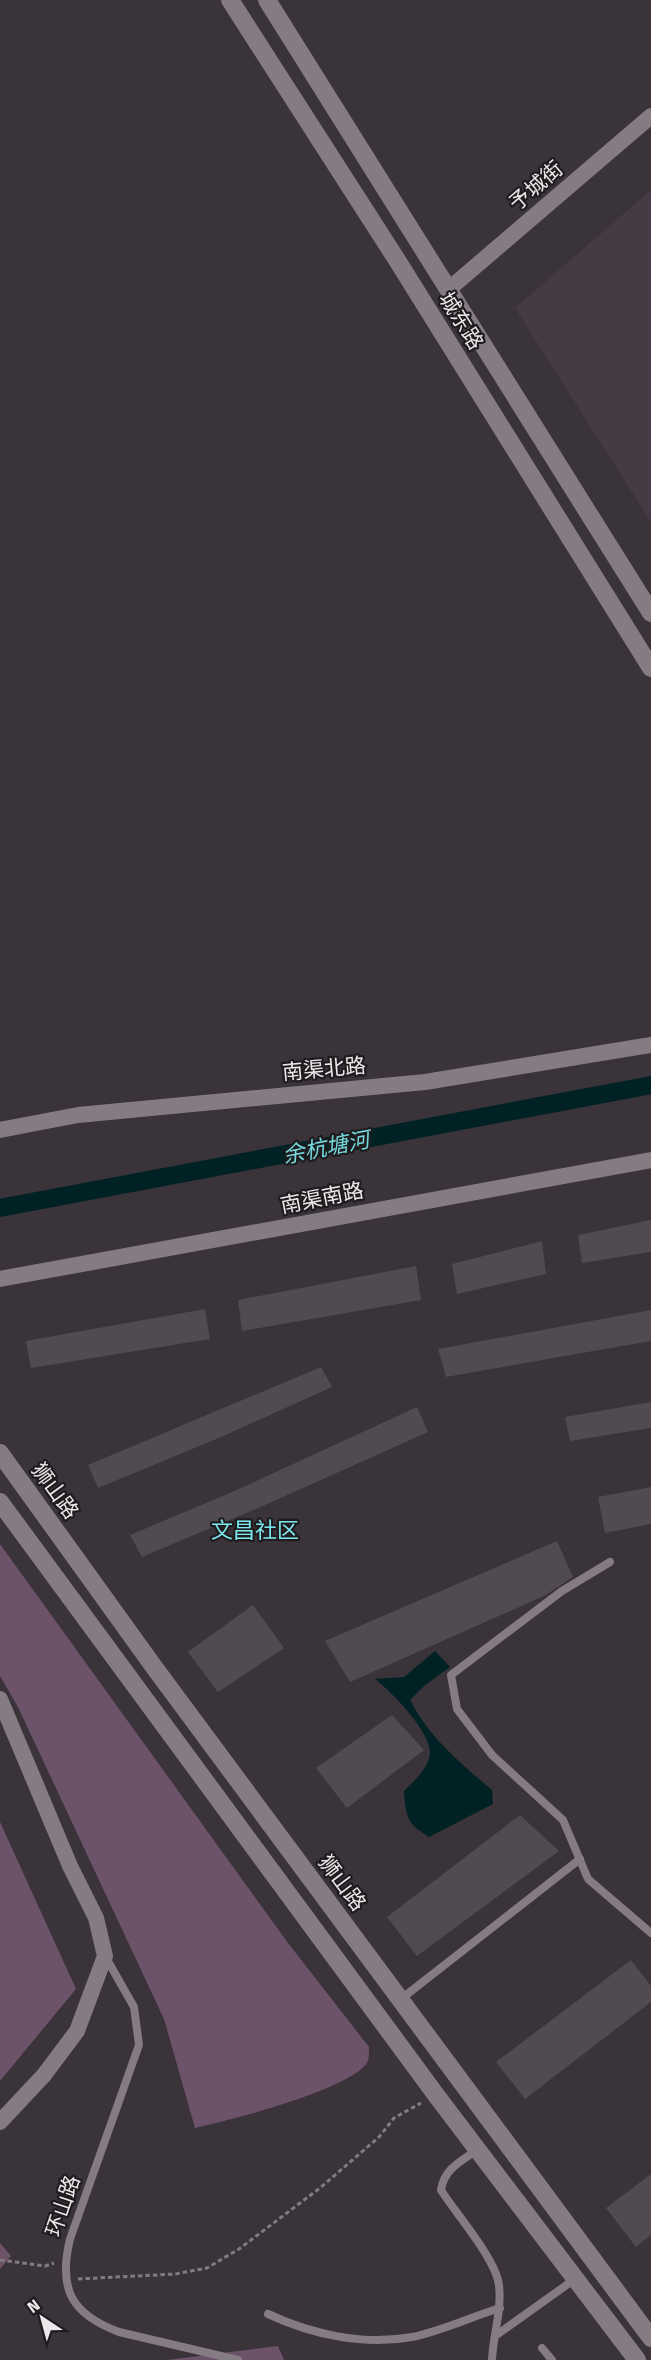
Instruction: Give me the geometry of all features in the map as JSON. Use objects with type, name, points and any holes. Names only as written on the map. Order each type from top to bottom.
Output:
[{"type":"main road","name":"城东路","points":[[230,0],[397,260],[651,668]]},
{"type":"main road","name":"城东路","points":[[267,0],[651,613]]},
{"type":"main road","name":"狮山路","points":[[0,1453],[651,2338]]},
{"type":"main road","points":[[0,1502],[436,2094],[637,2360]]},
{"type":"street","name":"予城街","points":[[449,289],[651,116]]},
{"type":"street","name":"南渠北路","points":[[0,1130],[78,1115],[425,1082],[651,1045]]},
{"type":"street","name":"南渠南路","points":[[0,1279],[651,1160]]},
{"type":"street","points":[[0,1699],[70,1866],[96,1917],[105,1956],[77,2031],[44,2075],[0,2122]]},
{"type":"lane","points":[[610,1562],[562,1591],[452,1675],[456,1709],[492,1755],[563,1820],[588,1879],[651,1933]]},
{"type":"lane","points":[[401,1999],[580,1859]]},
{"type":"lane","name":"环山路","points":[[105,1956],[134,2007],[139,2045],[65,2259],[65,2280],[77,2308],[100,2325],[118,2332],[238,2360]]},
{"type":"lane","points":[[477,2149],[453,2166],[442,2179],[441,2190],[494,2268],[499,2284],[500,2308],[492,2360]]},
{"type":"lane","points":[[495,2336],[575,2279]]},
{"type":"lane","points":[[268,2314],[313,2332],[382,2339],[412,2337],[500,2308]]},
{"type":"lane","points":[[542,2348],[552,2360]]},
{"type":"path","points":[[65,2280],[175,2274],[207,2268],[239,2249],[320,2188],[380,2137],[394,2118],[436,2094]]},
{"type":"path","points":[[0,2260],[45,2266],[65,2259]]},
{"type":"shaded area","points":[[651,190],[651,522],[515,308]]},
{"type":"shaded area","points":[[0,1544],[288,1943],[369,2047],[368,2061],[358,2072],[316,2093],[234,2119],[195,2128],[164,2019],[18,1707],[0,1676]]},
{"type":"shaded area","points":[[0,1822],[76,1989],[0,2081]]},
{"type":"shaded area","points":[[0,2243],[11,2256],[0,2269]]},
{"type":"shaded area","points":[[278,2346],[284,2360],[167,2360]]},
{"type":"water","points":[[435,1651],[450,1667],[424,1686],[410,1700],[436,1738],[457,1760],[492,1790],[493,1804],[429,1837],[409,1818],[404,1791],[427,1764],[430,1753],[428,1744],[424,1734],[409,1713],[375,1679],[404,1677]]},
{"type":"building","points":[[651,1220],[651,1252],[582,1263],[578,1235]]},
{"type":"building","points":[[542,1241],[546,1274],[457,1294],[452,1264]]},
{"type":"building","points":[[416,1266],[421,1300],[242,1331],[238,1300]]},
{"type":"building","points":[[205,1309],[210,1339],[31,1368],[26,1341]]},
{"type":"building","points":[[651,1310],[651,1341],[446,1377],[438,1349]]},
{"type":"building","points":[[321,1367],[332,1387],[221,1437],[98,1488],[88,1465]]},
{"type":"building","points":[[651,1402],[651,1428],[570,1441],[565,1417]]},
{"type":"building","points":[[417,1407],[428,1432],[265,1505],[142,1557],[130,1535],[239,1489]]},
{"type":"building","points":[[651,1487],[651,1524],[605,1533],[598,1497]]},
{"type":"building","points":[[557,1541],[573,1577],[544,1596],[350,1682],[325,1641]]},
{"type":"building","points":[[253,1605],[284,1648],[218,1692],[188,1652]]},
{"type":"building","points":[[392,1715],[424,1750],[347,1808],[316,1768]]},
{"type":"building","points":[[520,1815],[559,1851],[417,1956],[387,1917]]},
{"type":"building","points":[[631,1960],[651,1986],[651,2002],[525,2099],[496,2062]]},
{"type":"building","points":[[651,2174],[651,2235],[636,2247],[606,2208]]},
{"type":"waterway","name":"余杭塘河","points":[[0,1208],[651,1085]]},
{"type":"district","name":"文昌社区","points":[[255,1530]]}]
